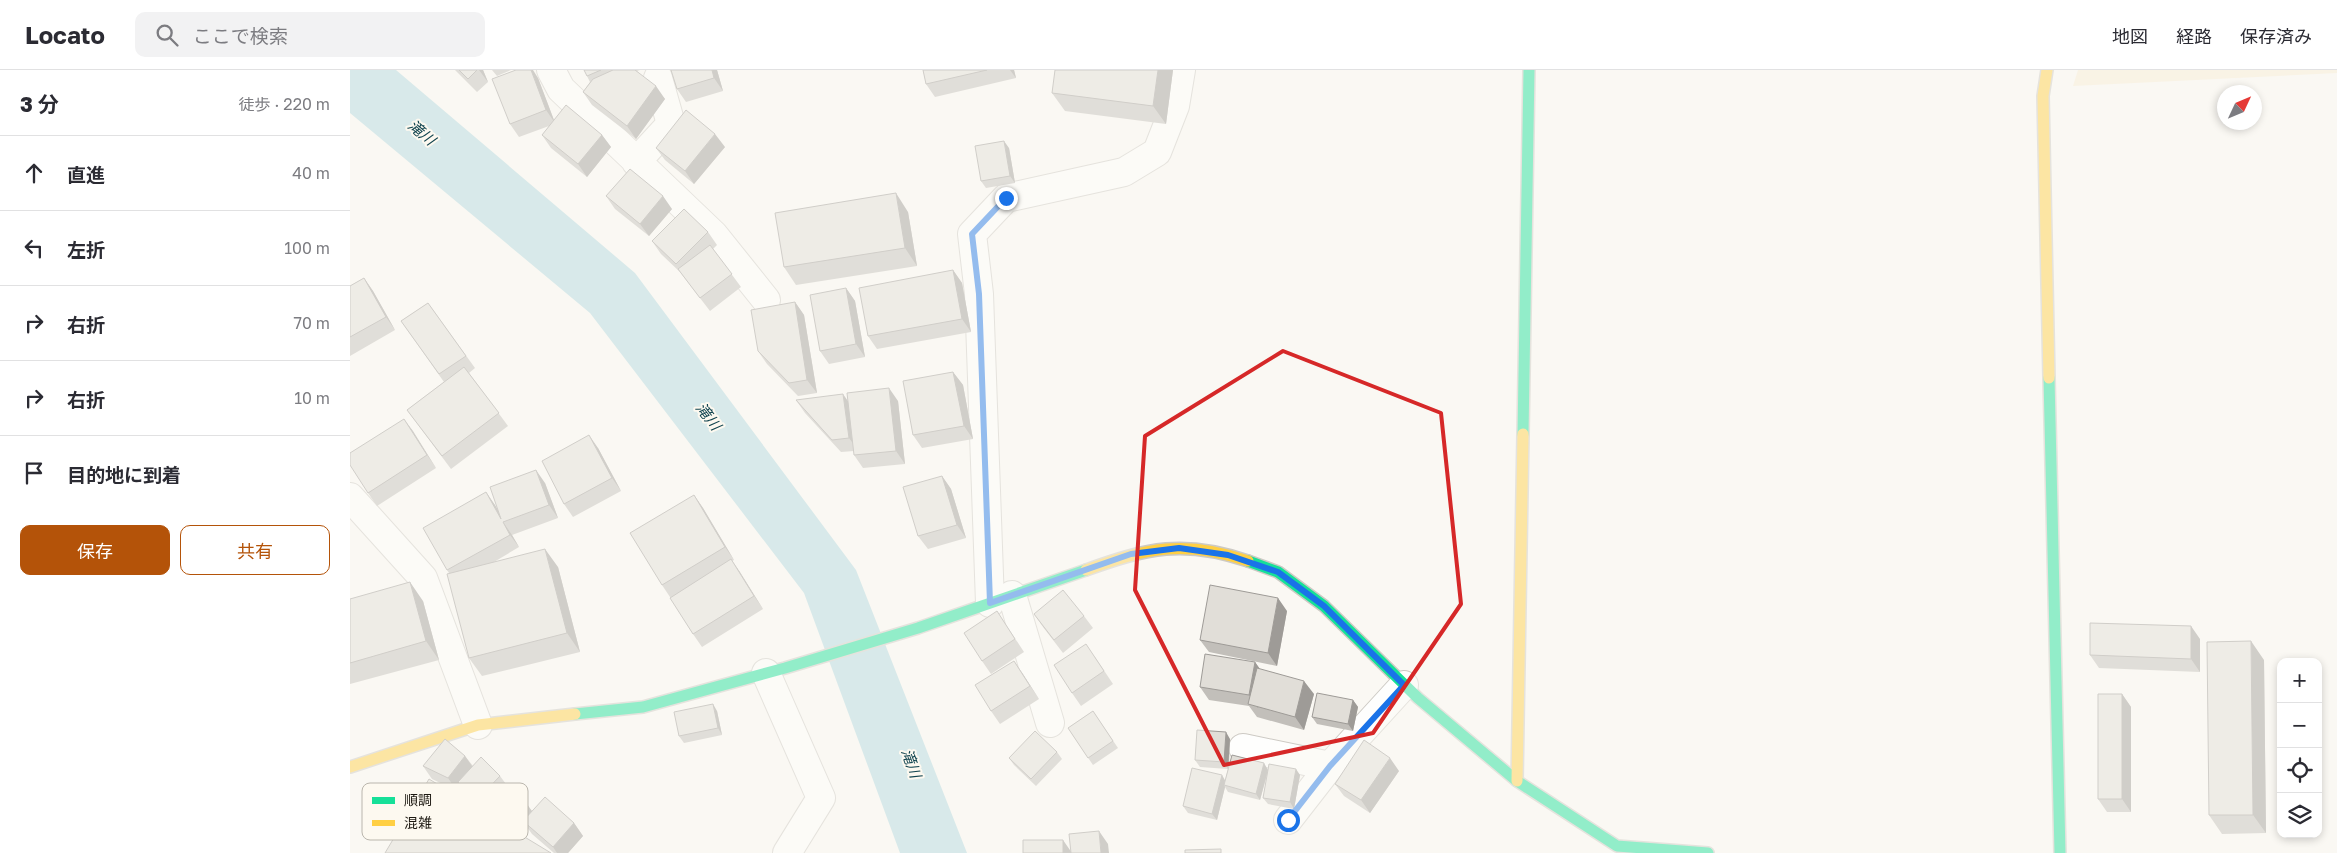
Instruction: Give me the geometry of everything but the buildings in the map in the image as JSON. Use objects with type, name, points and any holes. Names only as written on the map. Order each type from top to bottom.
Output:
[{"type":"street","points":[[551,70],[561,89],[714,235],[766,300]]},
{"type":"street","points":[[1050,723],[1001,599],[979,294],[972,234],[1006,198],[1124,172],[1157,152],[1175,106],[1181,70]]},
{"type":"street","points":[[1517,781],[1529,70]]},
{"type":"street","points":[[2047,70],[2043,96],[2060,853]]},
{"type":"street","points":[[636,162],[671,124],[658,78]]},
{"type":"street","points":[[350,497],[422,578],[478,725]]},
{"type":"street","points":[[350,767],[478,725],[643,707],[918,628],[1131,554],[1179,548],[1228,555],[1278,572],[1324,606],[1404,685],[1517,781],[1618,850],[1708,853]]},
{"type":"street","points":[[776,670],[821,798],[787,853]]},
{"type":"street","points":[[1288,820],[1330,766],[1404,685]]},
{"type":"street","points":[[1243,748],[1330,766]]},
{"type":"highlighted area","points":[[1283,351],[1441,413],[1461,604],[1373,733],[1224,765],[1135,590],[1145,436]]},
{"type":"shaded area","points":[[2078,70],[2337,70],[2337,73],[2073,86]]},
{"type":"water","name":"滝川","points":[[350,70],[396,70],[635,273],[856,570],[967,853],[900,853],[804,593],[590,313],[350,113]]},
{"type":"traffic: fast","points":[[1523,434],[1529,70]]},
{"type":"traffic: fast","points":[[2049,378],[2060,853]]},
{"type":"traffic: fast","points":[[1248,561],[1278,572],[1324,606],[1418,698],[1517,781],[1617,846],[1708,853]]},
{"type":"traffic: fast","points":[[575,714],[643,707],[785,668],[918,628],[1086,570]]},
{"type":"traffic: slow","points":[[2047,70],[2043,96],[2049,378]]},
{"type":"traffic: slow","points":[[1517,781],[1523,434]]},
{"type":"traffic: slow","points":[[1086,570],[1128,556],[1166,549],[1204,550],[1248,561]]},
{"type":"traffic: slow","points":[[350,767],[478,725],[575,714]]},
{"type":"route","points":[[1006,198],[972,234],[979,294],[990,603],[1131,554],[1179,548],[1228,555],[1278,572],[1324,606],[1404,685],[1330,766],[1288,820]]}]
